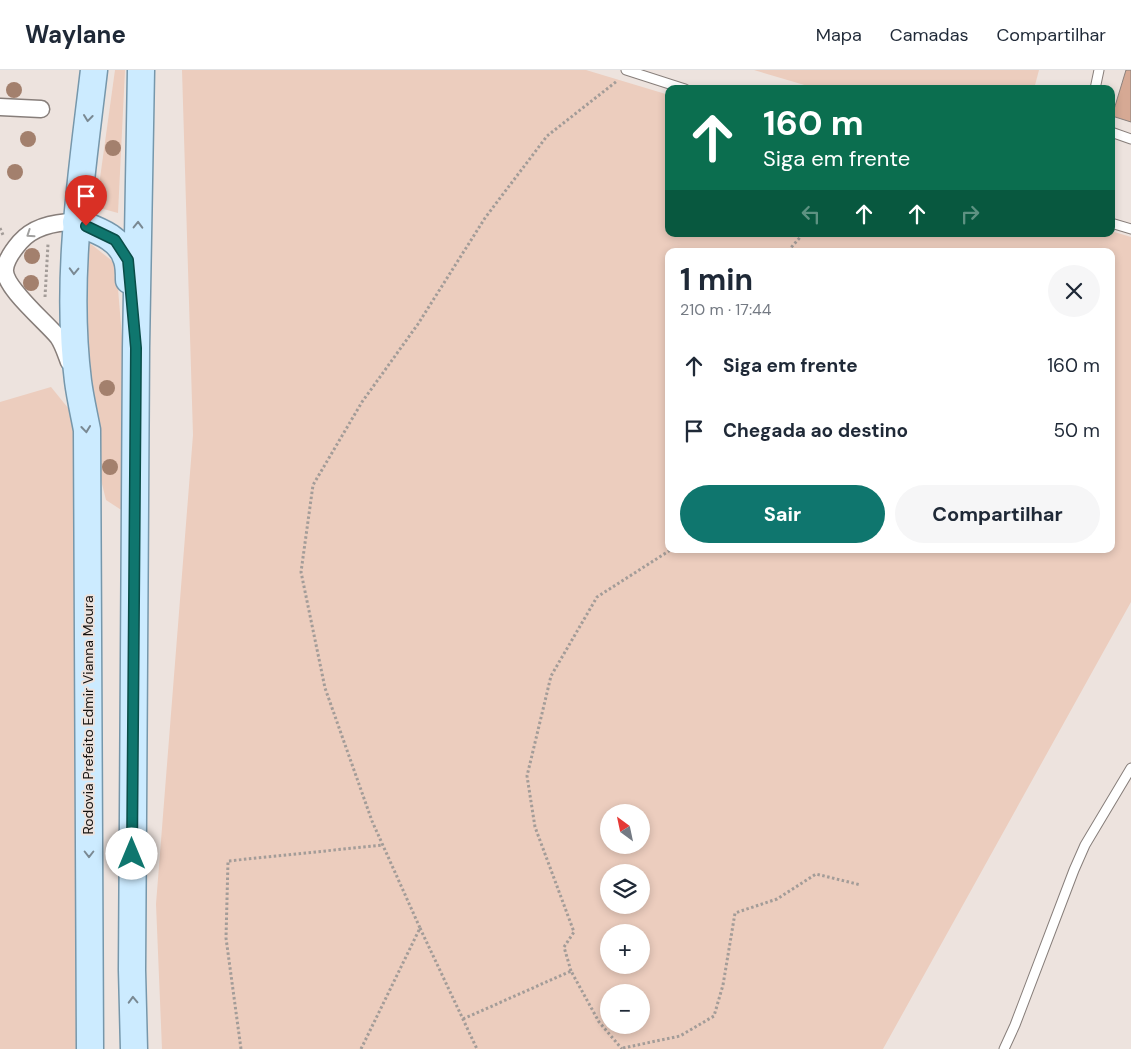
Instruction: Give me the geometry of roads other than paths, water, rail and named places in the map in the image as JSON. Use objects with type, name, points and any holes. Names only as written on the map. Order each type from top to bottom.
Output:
[{"type":"main road","name":"Rodovia Prefeito Edmir Vianna Moura","points":[[90,1049],[87,430],[78,381],[73,304],[76,222],[94,70]]},
{"type":"main road","points":[[134,1049],[132,960],[136,348],[141,70]]},
{"type":"main road","points":[[76,222],[115,240],[128,260],[136,348]]},
{"type":"street","points":[[0,107],[41,109]]},
{"type":"street","points":[[76,222],[49,224],[28,234],[5,256],[5,270],[8,281],[18,296],[60,339],[78,381]]},
{"type":"street","points":[[0,285],[18,296]]},
{"type":"lane","points":[[1096,85],[1099,70]]},
{"type":"lane","points":[[628,71],[672,85]]},
{"type":"lane","points":[[1115,133],[1131,139]]},
{"type":"lane","points":[[1115,224],[1131,230]]},
{"type":"lane","points":[[1004,1049],[1085,845],[1131,768]]}]
